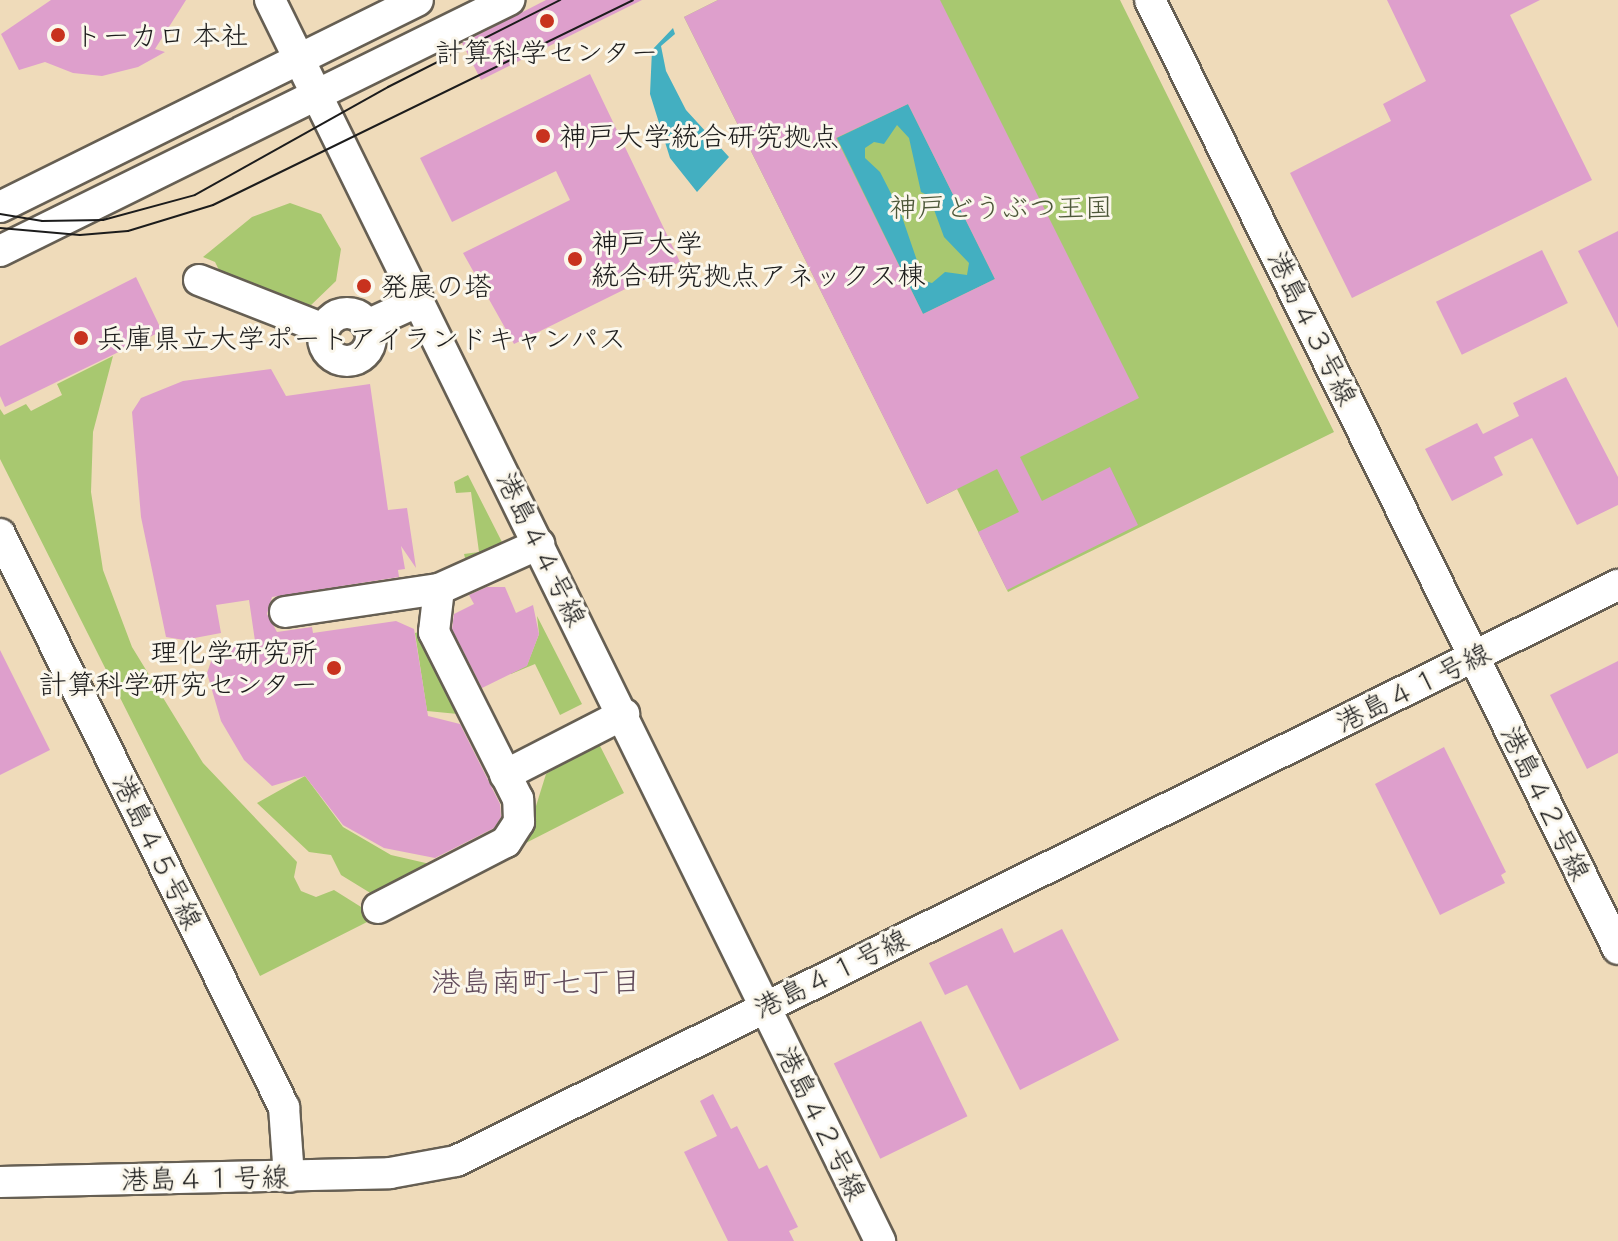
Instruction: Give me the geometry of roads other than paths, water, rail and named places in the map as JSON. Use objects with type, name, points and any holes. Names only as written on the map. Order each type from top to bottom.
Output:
[{"type":"street","name":"港島４４号線","points":[[270,0],[624,714],[764,1006]]},
{"type":"street","points":[[0,207],[418,0]]},
{"type":"street","points":[[0,251],[509,0]]},
{"type":"street","name":"港島４３号線","points":[[1150,0],[1475,657]]},
{"type":"street","points":[[199,280],[324,329],[326,351],[338,360],[352,361],[369,347],[367,325],[419,301]]},
{"type":"street","name":"港島４５号線","points":[[0,534],[284,1107],[289,1177]]},
{"type":"street","points":[[285,612],[439,589],[539,544]]},
{"type":"street","name":"港島４１号線","points":[[0,1182],[390,1173],[456,1161],[1618,585]]},
{"type":"street","points":[[378,908],[512,836],[520,807],[434,632],[433,606],[439,589]]},
{"type":"street","name":"港島４２号線","points":[[1475,657],[1618,949]]},
{"type":"street","points":[[505,775],[624,714]]},
{"type":"street","name":"港島４２号線","points":[[764,1006],[880,1241]]},
{"type":"water","points":[[673,28],[675,34],[661,46],[666,71],[686,110],[729,157],[697,192],[670,158],[650,94],[652,50]]},
{"type":"water","points":[[908,104],[995,279],[923,314],[837,138]],"holes":[[[897,125],[909,138],[921,192],[929,196],[944,237],[969,263],[967,275],[945,272],[932,283],[924,281],[900,211],[880,172],[865,158],[865,148],[874,142],[884,144]]]},
{"type":"tram line","points":[[0,214],[42,221],[103,220],[195,195],[388,87],[560,0]]},
{"type":"tram line","points":[[0,228],[80,235],[128,231],[213,205],[633,0]]},
{"type":"place","name":"計算科学センター","points":[[547,21]]},
{"type":"place","name":"トーカロ 本社","points":[[58,35]]},
{"type":"place","name":"神戸大学統合研究拠点","points":[[543,136]]},
{"type":"place","name":"神戸大学 統合研究拠点アネックス棟","points":[[575,259]]},
{"type":"place","name":"発展の塔","points":[[364,286]]},
{"type":"place","name":"兵庫県立大学ポートアイランドキャンパス","points":[[81,338]]},
{"type":"place","name":"理化学研究所 計算科学研究センター","points":[[334,668]]},
{"type":"district","name":"港島南町七丁目","points":[[536,981]]},
{"type":"park label","name":"神戸どうぶつ王国","points":[[1001,207]]}]
